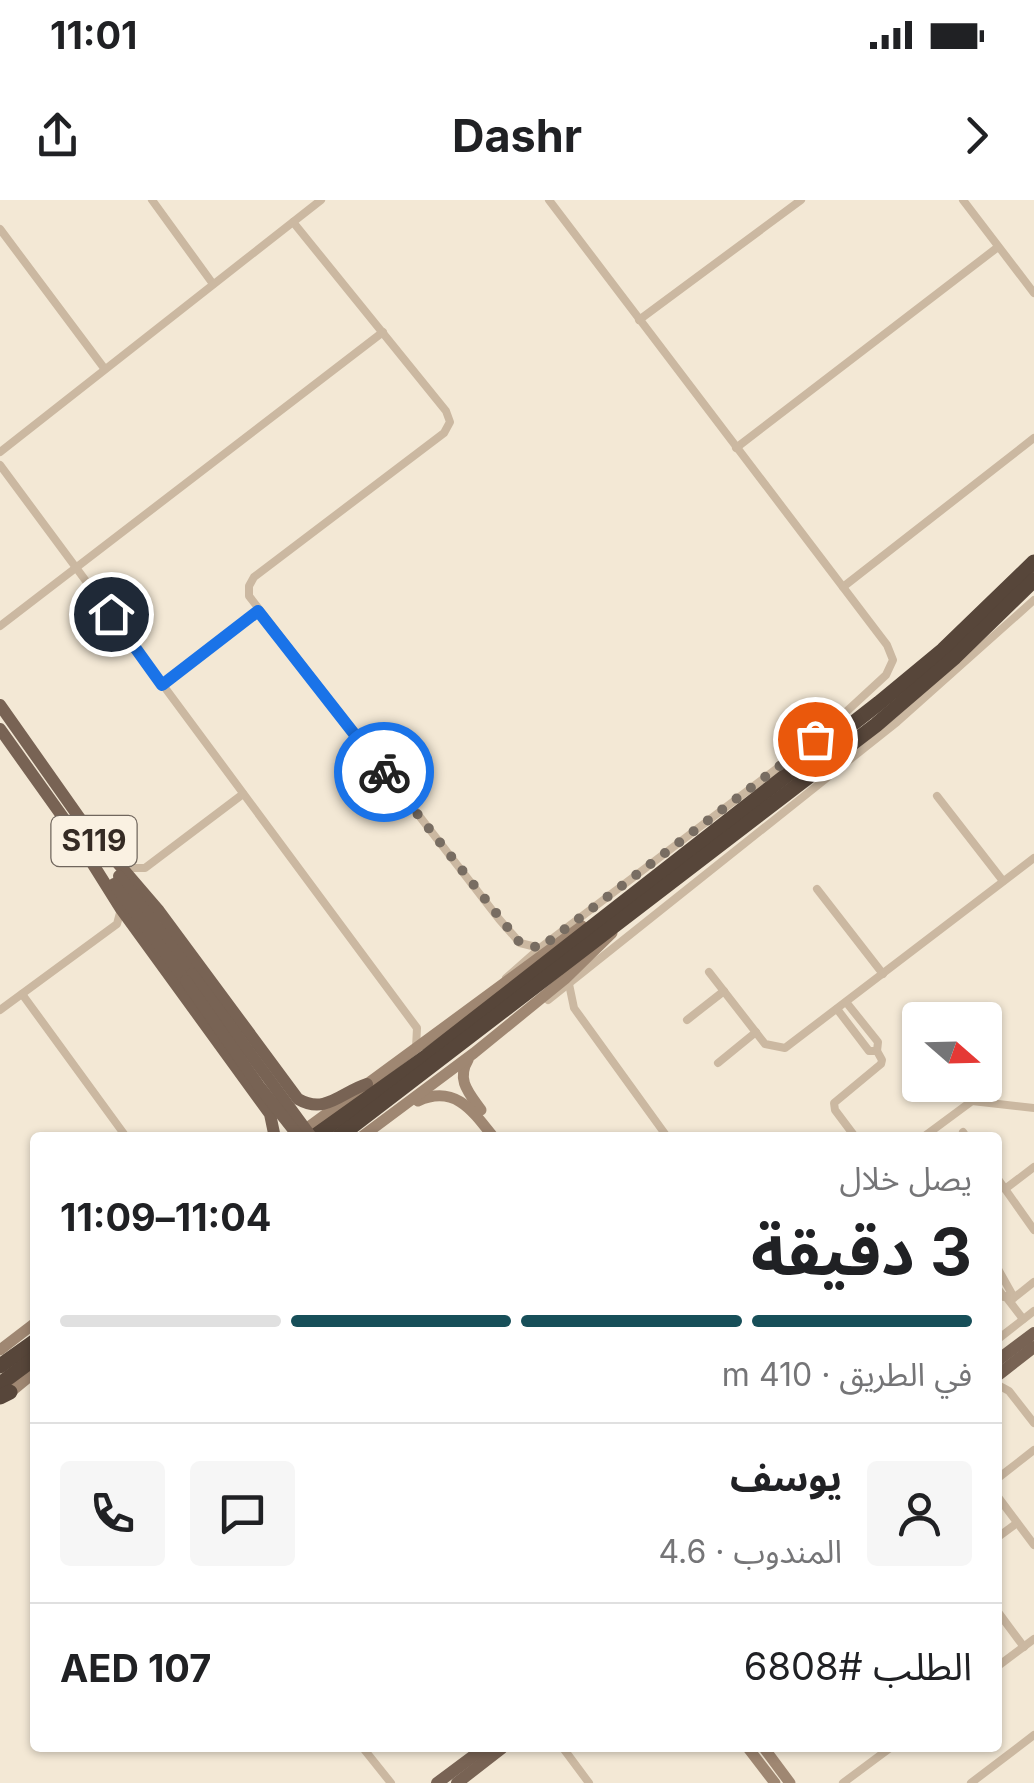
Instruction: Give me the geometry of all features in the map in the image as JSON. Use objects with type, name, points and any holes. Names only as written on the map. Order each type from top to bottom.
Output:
[{"type":"highway","points":[[1003,603],[1005,583],[1034,550]]},
{"type":"highway","points":[[345,1132],[839,761],[916,692],[1003,603],[1034,562]]},
{"type":"highway","points":[[320,1132],[427,1056],[625,902],[722,818],[1034,580]]},
{"type":"highway","points":[[1003,603],[1034,590]]},
{"type":"highway","points":[[0,1366],[28,1355]]},
{"type":"highway","points":[[3,1393],[28,1355]]},
{"type":"main road","name":"S119","points":[[0,705],[80,830]]},
{"type":"main road","name":"S119","points":[[0,729],[307,1132]]},
{"type":"main road","points":[[80,830],[142,890],[298,1098],[316,1106],[328,1104],[366,1084]]},
{"type":"main road","points":[[80,830],[121,909],[270,1114],[274,1132]]},
{"type":"main road","points":[[306,1132],[504,982],[602,912],[625,902]]},
{"type":"main road","points":[[368,1132],[514,1020],[594,953],[616,926]]},
{"type":"main road","name":"S119","points":[[189,977],[294,1132]]},
{"type":"main road","points":[[474,1053],[463,1069],[464,1086],[493,1132]]},
{"type":"main road","points":[[392,1115],[431,1096],[456,1097],[492,1132]]},
{"type":"main road","points":[[0,1350],[30,1328]]},
{"type":"main road","points":[[1002,1367],[1034,1333]]},
{"type":"main road","points":[[1002,1367],[1034,1347]]},
{"type":"main road","points":[[3,1393],[30,1375]]},
{"type":"main road","points":[[437,1783],[479,1752]]},
{"type":"main road","points":[[453,1783],[496,1752]]},
{"type":"main road","points":[[751,1752],[775,1783]]},
{"type":"main road","points":[[767,1752],[790,1783]]},
{"type":"main road","points":[[453,1783],[462,1771],[460,1766]]},
{"type":"street","points":[[152,200],[213,284]]},
{"type":"street","points":[[0,452],[322,200]]},
{"type":"street","points":[[639,320],[801,200]]},
{"type":"street","points":[[963,200],[1033,288]]},
{"type":"street","points":[[504,982],[540,948],[722,818],[821,734],[892,665],[891,652],[639,320],[555,202]]},
{"type":"street","points":[[294,222],[446,411],[448,428],[254,577],[248,591],[258,611],[520,943],[522,964]]},
{"type":"street","points":[[0,229],[104,368]]},
{"type":"street","points":[[736,448],[998,247]]},
{"type":"street","points":[[0,626],[383,332]]},
{"type":"street","points":[[843,587],[1034,438]]},
{"type":"street","points":[[0,464],[416,1028],[416,1049]]},
{"type":"street","points":[[514,1020],[569,984],[839,761],[897,722],[1034,600]]},
{"type":"street","points":[[162,685],[258,611]]},
{"type":"street","points":[[123,868],[144,868],[243,794]]},
{"type":"street","points":[[937,796],[1003,882]]},
{"type":"street","points":[[709,972],[767,1045],[785,1048],[1034,858]]},
{"type":"street","points":[[142,890],[144,868]]},
{"type":"street","points":[[817,890],[883,974]]},
{"type":"street","points":[[0,1010],[118,924],[121,909]]},
{"type":"street","points":[[118,924],[135,928]]},
{"type":"street","points":[[520,943],[540,948]]},
{"type":"street","points":[[569,984],[574,1008],[664,1132]]},
{"type":"street","points":[[687,1020],[724,991]]},
{"type":"street","points":[[22,994],[122,1132]]},
{"type":"street","points":[[551,998],[574,1008]]},
{"type":"street","points":[[846,1002],[879,1044],[877,1051],[882,1060],[834,1103],[852,1132]]},
{"type":"street","points":[[838,1009],[869,1051],[877,1051]]},
{"type":"street","points":[[854,1031],[863,1024]]},
{"type":"street","points":[[416,1028],[440,1030]]},
{"type":"street","points":[[718,1062],[756,1032]]},
{"type":"street","points":[[932,1132],[972,1101],[1034,1108]]},
{"type":"street","points":[[1002,1194],[1034,1167]]},
{"type":"street","points":[[1002,1186],[1034,1230]]},
{"type":"street","points":[[1023,1214],[1034,1206]]},
{"type":"street","points":[[1002,1275],[1012,1290],[1002,1295]]},
{"type":"street","points":[[1002,1295],[1034,1282]]},
{"type":"street","points":[[1002,1295],[1023,1319]]},
{"type":"street","points":[[1002,1336],[1034,1311]]},
{"type":"street","points":[[1002,1371],[1009,1391],[1034,1423]]},
{"type":"street","points":[[1002,1387],[1009,1391]]},
{"type":"street","points":[[1002,1475],[1034,1450]]},
{"type":"street","points":[[1002,1502],[1034,1545]]},
{"type":"street","points":[[1002,1534],[1017,1523]]},
{"type":"street","points":[[1002,1617],[1024,1647]]},
{"type":"street","points":[[1002,1663],[1034,1639]]},
{"type":"street","points":[[971,1783],[1034,1736]]},
{"type":"street","points":[[367,1752],[391,1783]]},
{"type":"street","points":[[566,1752],[589,1783]]},
{"type":"street","points":[[843,1783],[885,1752]]},
{"type":"way so far","points":[[384,772],[520,943],[540,948],[815,739]]},
{"type":"route","points":[[111,614],[162,685],[258,611],[384,772]]}]
